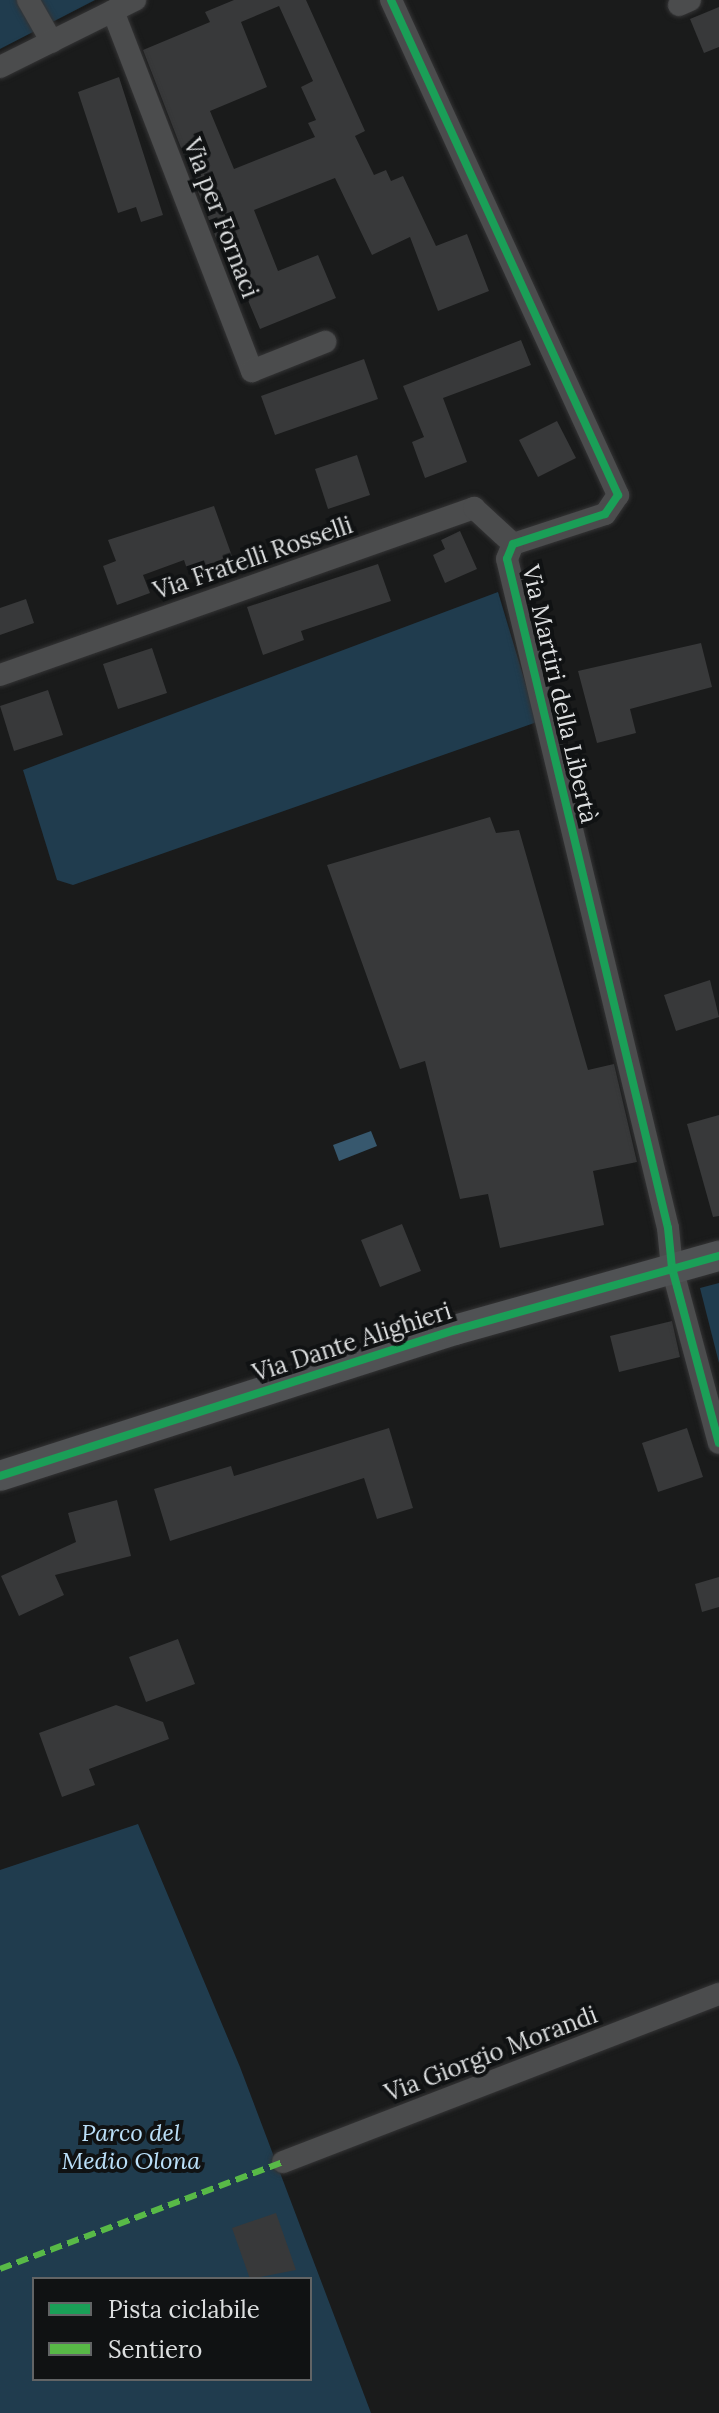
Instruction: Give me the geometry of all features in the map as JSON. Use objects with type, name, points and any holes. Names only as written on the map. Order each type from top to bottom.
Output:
[{"type":"street","points":[[28,0],[52,42]]},
{"type":"street","points":[[0,67],[135,0]]},
{"type":"street","name":"Via Martiri della Libertà","points":[[391,0],[618,495],[605,514],[513,544],[507,559],[668,1228],[672,1268],[719,1443]]},
{"type":"street","name":"Via per Fornaci","points":[[113,11],[252,371],[325,342]]},
{"type":"street","name":"Via Fratelli Rosselli","points":[[0,675],[474,508],[513,544]]},
{"type":"street","name":"Via Dante Alighieri","points":[[0,1476],[455,1330],[719,1256]]},
{"type":"street","name":"Via Giorgio Morandi","points":[[283,2162],[719,1994]]},
{"type":"green space","points":[[0,0],[95,0],[0,49]]},
{"type":"green space","points":[[498,592],[537,722],[73,885],[57,880],[23,770]]},
{"type":"green space","points":[[719,1283],[719,1363],[700,1288]]},
{"type":"green space","name":"Parco del Medio Olona","points":[[138,1824],[240,2067],[371,2413],[0,2413],[0,1870]]},
{"type":"shaded area","points":[[371,1131],[377,1146],[339,1161],[333,1145]]},
{"type":"building","points":[[234,0],[306,0],[365,131],[355,136],[374,175],[386,170],[391,181],[403,176],[436,246],[467,234],[489,291],[438,311],[410,237],[372,255],[335,178],[254,210],[278,271],[318,255],[336,298],[260,329],[234,267],[228,269],[143,50],[210,22],[205,12]],"holes":[[[279,6],[313,81],[301,87],[316,120],[308,123],[315,137],[234,169],[210,111],[267,87],[241,22]]]},
{"type":"building","points":[[719,7],[719,47],[704,53],[690,19]]},
{"type":"building","points":[[119,77],[163,215],[141,222],[136,207],[118,213],[78,92]]},
{"type":"building","points":[[521,340],[531,365],[443,398],[467,462],[425,478],[412,442],[424,437],[403,386]]},
{"type":"building","points":[[364,359],[378,399],[275,435],[261,396]]},
{"type":"building","points":[[557,421],[576,458],[538,477],[519,440]]},
{"type":"building","points":[[357,455],[370,495],[328,509],[315,469]]},
{"type":"building","points":[[214,506],[232,556],[188,572],[184,560],[143,575],[150,593],[117,605],[103,566],[116,561],[108,540]]},
{"type":"building","points":[[460,531],[477,569],[445,583],[433,555],[445,549],[441,540]]},
{"type":"building","points":[[378,564],[391,601],[301,631],[304,640],[263,655],[247,607]]},
{"type":"building","points":[[26,599],[34,623],[0,635],[0,608]]},
{"type":"building","points":[[701,643],[712,687],[630,709],[636,733],[597,743],[578,671]]},
{"type":"building","points":[[152,648],[167,693],[118,709],[103,664]]},
{"type":"building","points":[[48,690],[63,735],[14,751],[0,706]]},
{"type":"building","points":[[490,817],[496,833],[519,830],[588,1070],[614,1064],[637,1162],[593,1171],[604,1225],[500,1248],[488,1194],[460,1199],[425,1061],[400,1069],[327,865]]},
{"type":"building","points":[[710,980],[719,1017],[676,1031],[664,995]]},
{"type":"building","points":[[719,1115],[719,1216],[713,1217],[687,1124]]},
{"type":"building","points":[[402,1224],[421,1271],[380,1287],[361,1240]]},
{"type":"building","points":[[672,1321],[680,1357],[619,1372],[610,1336]]},
{"type":"building","points":[[389,1428],[413,1508],[377,1519],[364,1478],[170,1541],[154,1489],[231,1466],[234,1476]]},
{"type":"building","points":[[687,1428],[703,1477],[658,1492],[642,1443]]},
{"type":"building","points":[[117,1500],[131,1556],[55,1575],[64,1595],[19,1616],[1,1576],[76,1542],[68,1513]]},
{"type":"building","points":[[719,1577],[719,1607],[702,1612],[695,1584]]},
{"type":"building","points":[[178,1639],[195,1684],[146,1702],[129,1657]]},
{"type":"building","points":[[116,1705],[163,1722],[169,1739],[89,1769],[95,1785],[62,1797],[39,1733]]},
{"type":"building","points":[[276,2213],[296,2270],[249,2277],[232,2228]]},
{"type":"marked path","points":[[0,2269],[283,2162]]},
{"type":"cycle path","points":[[391,0],[618,495],[605,514],[513,544],[507,559],[668,1228],[672,1268],[719,1443]]},
{"type":"cycle path","points":[[0,1476],[455,1330],[719,1256]]}]
